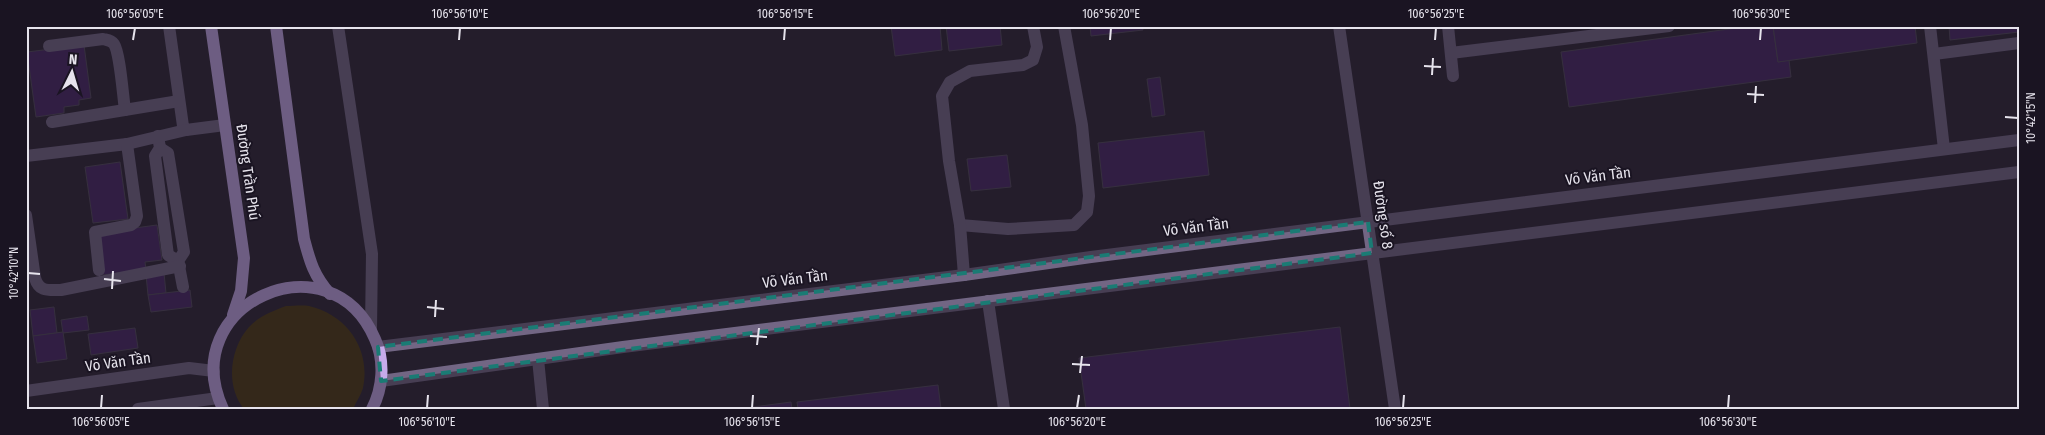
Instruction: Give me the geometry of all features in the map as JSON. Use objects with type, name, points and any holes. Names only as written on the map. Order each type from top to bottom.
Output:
[{"type":"main road","name":"Đường Trần Phú","points":[[211,26],[244,258],[242,290],[231,320]]},
{"type":"main road","points":[[276,26],[304,239],[310,262],[318,280],[330,294]]},
{"type":"main road","points":[[221,403],[214,370],[216,348],[226,327],[241,309],[260,296],[280,288],[302,287],[330,294],[342,300],[358,313],[371,329],[378,346],[382,364],[381,381],[373,408]]},
{"type":"street","points":[[169,26],[182,123],[186,130]]},
{"type":"street","points":[[338,26],[372,254],[371,329]]},
{"type":"street","points":[[964,275],[960,225],[949,161],[942,96],[950,82],[970,71],[1023,65],[1033,60],[1037,47],[1033,26]]},
{"type":"street","points":[[960,225],[1008,229],[1074,226],[1087,212],[1089,196],[1082,126],[1064,26]]},
{"type":"street","name":"Đường số 8","points":[[1339,26],[1395,409]]},
{"type":"street","points":[[1448,26],[1453,76]]},
{"type":"street","points":[[1450,53],[1669,26]]},
{"type":"street","points":[[1930,26],[1944,149]]},
{"type":"street","points":[[49,46],[103,39],[110,40],[115,45],[118,57],[125,110]]},
{"type":"street","points":[[1934,54],[2019,43]]},
{"type":"street","points":[[52,122],[179,101]]},
{"type":"street","points":[[26,156],[159,142],[186,130],[225,125]]},
{"type":"street","name":"Võ Văn Tần","points":[[378,346],[964,275],[1091,256],[2019,140]]},
{"type":"street","points":[[159,142],[168,153],[178,210],[184,252],[179,264],[183,287]]},
{"type":"street","points":[[159,142],[155,156],[168,255],[179,264]]},
{"type":"street","points":[[99,270],[95,232],[131,225],[135,222],[137,216],[127,144]]},
{"type":"street","points":[[381,381],[988,301],[2019,172]]},
{"type":"street","points":[[163,212],[178,210]]},
{"type":"street","points":[[26,215],[35,278],[37,285],[42,289],[61,290],[179,264]]},
{"type":"street","points":[[988,301],[1004,409]]},
{"type":"street","points":[[538,359],[543,409]]},
{"type":"street","name":"Võ Văn Tần","points":[[26,392],[188,368],[214,370]]},
{"type":"street","points":[[138,409],[221,403]]},
{"type":"highlighted area","points":[[1368,222],[1372,253],[381,381],[378,347]]},
{"type":"shaded area","points":[[286,306],[309,306],[323,311],[335,317],[353,336],[359,347],[365,374],[363,388],[353,409],[244,409],[238,400],[232,378],[232,367],[238,345],[253,323],[266,314]]},
{"type":"building","points":[[891,26],[940,26],[942,50],[895,56]]},
{"type":"building","points":[[946,26],[1000,26],[1002,45],[949,51]]},
{"type":"building","points":[[1090,26],[1142,26],[1143,30],[1091,36]]},
{"type":"building","points":[[1751,26],[1773,26],[1778,62],[1789,60],[1791,77],[1569,107],[1561,52]]},
{"type":"building","points":[[1773,26],[1915,26],[1917,43],[1778,62]]},
{"type":"building","points":[[1949,26],[2019,26],[2019,32],[1950,40]]},
{"type":"building","points":[[84,45],[91,98],[79,100],[79,105],[64,107],[64,113],[36,117],[27,52]]},
{"type":"building","points":[[1160,77],[1165,115],[1152,117],[1147,79]]},
{"type":"building","points":[[1204,131],[1209,175],[1103,188],[1098,143]]},
{"type":"building","points":[[1007,155],[1011,187],[971,191],[967,159]]},
{"type":"building","points":[[120,162],[128,219],[93,223],[85,167]]},
{"type":"building","points":[[157,225],[162,260],[145,262],[146,269],[103,275],[97,233]]},
{"type":"building","points":[[164,273],[166,293],[148,295],[146,275]]},
{"type":"building","points":[[190,290],[192,307],[151,312],[148,295]]},
{"type":"building","points":[[54,307],[57,333],[33,336],[30,310]]},
{"type":"building","points":[[87,316],[89,330],[63,333],[61,320]]},
{"type":"building","points":[[1340,327],[1350,409],[1086,409],[1079,358]]},
{"type":"building","points":[[135,328],[138,348],[91,355],[88,334]]},
{"type":"building","points":[[63,332],[67,359],[37,363],[33,336]]},
{"type":"building","points":[[938,385],[941,409],[798,409],[797,402]]},
{"type":"building","points":[[791,402],[792,409],[738,409]]}]
